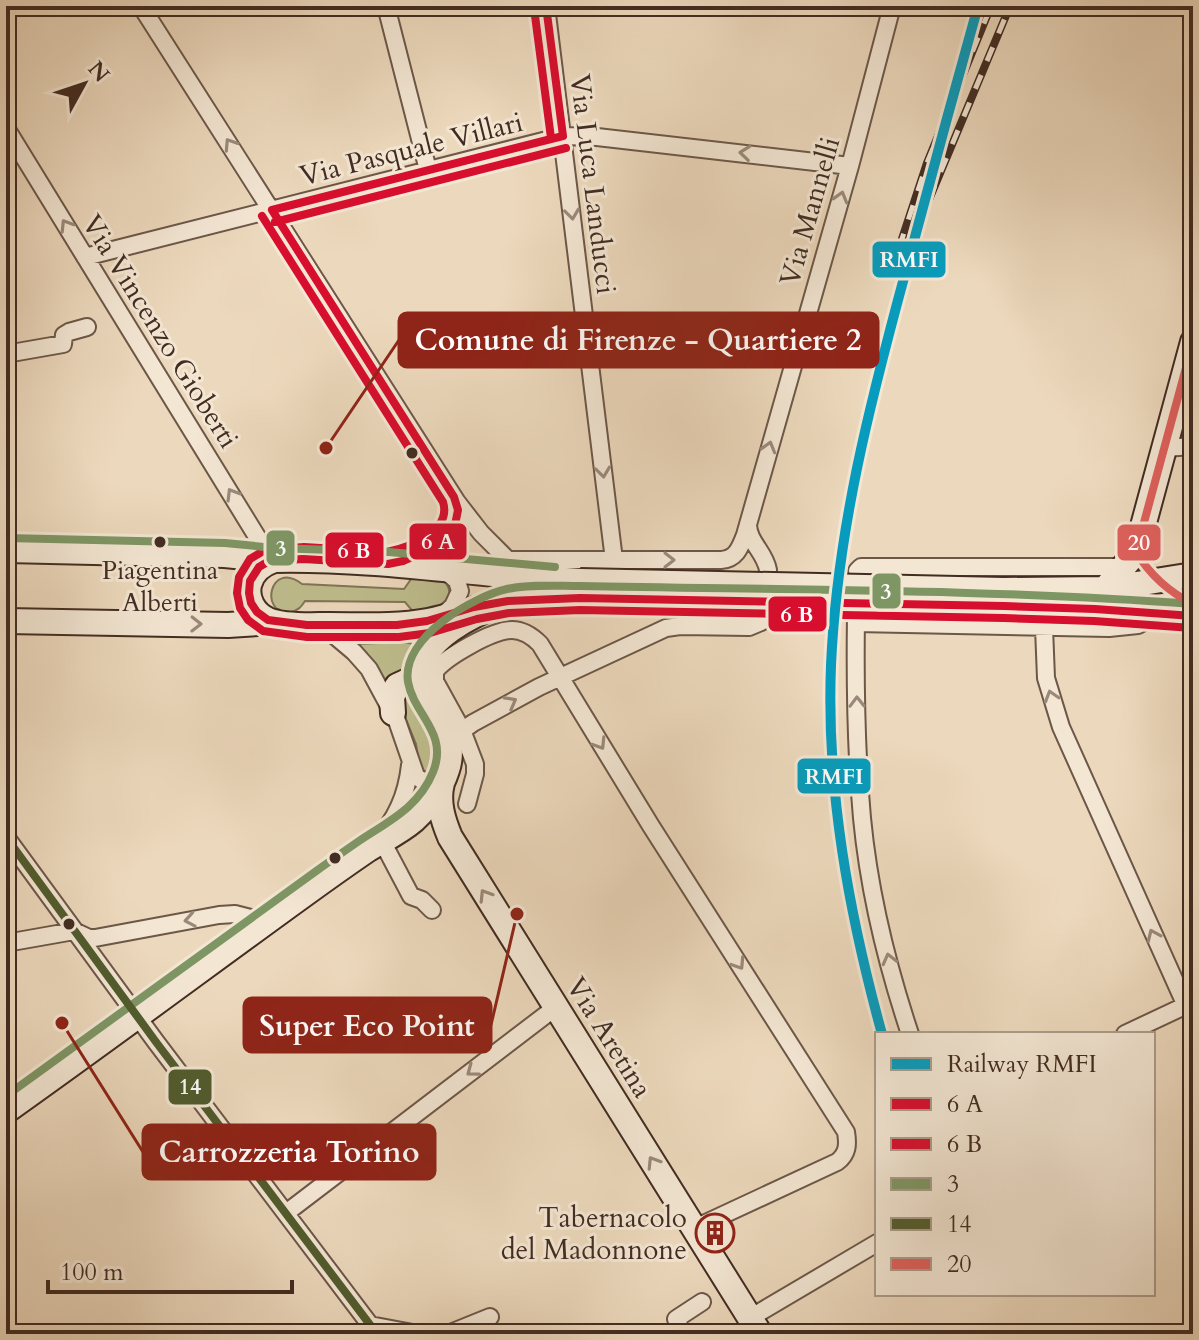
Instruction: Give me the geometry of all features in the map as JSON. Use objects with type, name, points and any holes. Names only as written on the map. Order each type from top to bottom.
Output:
[{"type":"street","points":[[141,6],[457,502],[481,533],[530,578]]},
{"type":"street","points":[[386,6],[428,170]]},
{"type":"street","name":"Via Luca Landucci","points":[[546,6],[614,560]]},
{"type":"street","name":"Via Mannelli","points":[[614,560],[729,559],[740,548],[850,166],[892,6]]},
{"type":"street","name":"Via Vincenzo Gioberti","points":[[6,128],[274,560]]},
{"type":"street","name":"Via Pasquale Villari","points":[[85,257],[563,136],[597,137],[850,166]]},
{"type":"street","points":[[6,354],[63,344],[64,335],[87,327]]},
{"type":"street","points":[[1105,589],[1131,559],[1193,342]]},
{"type":"street","points":[[1165,448],[1193,446]]},
{"type":"street","points":[[388,564],[415,556],[446,536],[455,525],[457,502]]},
{"type":"street","points":[[748,522],[748,531],[768,570]]},
{"type":"street","points":[[6,550],[225,555],[388,564],[530,578],[580,589]]},
{"type":"street","points":[[857,571],[861,567],[1131,559],[1141,561],[1159,581],[1193,604]]},
{"type":"street","points":[[274,560],[255,571],[249,593],[257,612],[275,622]]},
{"type":"street","points":[[507,560],[614,560]]},
{"type":"street","points":[[439,618],[453,606],[460,591],[457,581],[443,569]]},
{"type":"street","points":[[1004,598],[1105,589],[1193,575]]},
{"type":"street","points":[[6,621],[397,625],[439,618],[474,607],[580,589],[1004,598],[1193,616]]},
{"type":"street","points":[[467,804],[475,764],[447,730],[422,687],[419,676],[422,663],[439,638],[508,601]]},
{"type":"street","points":[[456,739],[539,687],[666,628],[749,627],[761,622],[767,612]]},
{"type":"street","points":[[909,1032],[873,892],[862,818],[856,620],[1044,628],[1124,627],[1138,625],[1159,614]]},
{"type":"street","points":[[6,1111],[266,922],[413,821],[427,806],[440,786],[420,781],[410,763],[393,713],[369,669],[322,625]]},
{"type":"street","points":[[1044,628],[1046,678],[1061,727],[1189,1004],[1129,1032]]},
{"type":"street","points":[[456,739],[437,685],[437,668],[464,650],[503,631],[520,631],[540,644],[651,826],[842,1123],[847,1135],[847,1150],[835,1164],[695,1228]]},
{"type":"street","points":[[393,713],[392,697],[397,686],[410,680],[422,687]]},
{"type":"street","name":"Via Aretina","points":[[456,739],[440,786],[441,811],[450,837],[755,1326],[875,1244]]},
{"type":"street","points":[[374,846],[402,801],[408,786],[410,763]]},
{"type":"street","points":[[6,837],[371,1331],[418,1334]]},
{"type":"street","points":[[374,846],[411,896],[422,900],[432,910]]},
{"type":"street","points":[[6,943],[74,931],[95,938],[219,915],[235,914],[266,922]]},
{"type":"street","points":[[286,1213],[556,1007]]},
{"type":"street","points":[[683,1334],[676,1319],[702,1302]]},
{"type":"street","points":[[448,1334],[490,1317]]},
{"type":"shaded area","points":[[437,573],[448,588],[450,596],[447,606],[415,614],[405,602],[305,601],[295,611],[280,611],[271,598],[272,590],[282,578],[291,578],[302,584],[404,589],[414,575]]},
{"type":"shaded area","points":[[404,642],[423,646],[414,672],[398,673],[387,684],[354,644]]},
{"type":"shaded area","points":[[413,689],[441,735],[436,770],[432,772],[420,767],[416,744],[401,707],[402,695]]},
{"type":"railway","points":[[899,248],[927,163],[991,6]]},
{"type":"railway","points":[[909,256],[928,202],[1010,6]]},
{"type":"rail line","name":"RMFI","points":[[881,1032],[859,943],[836,805],[830,712],[834,615],[848,516],[868,419],[978,6]]},
{"type":"transit line","points":[[546,6],[563,136]]},
{"type":"transit line","points":[[534,8],[551,138]]},
{"type":"transit line","points":[[272,210],[563,136]]},
{"type":"transit line","points":[[275,222],[566,148]]},
{"type":"transit line","points":[[272,210],[454,497],[458,510],[455,525],[446,536],[425,551],[403,561],[388,564],[303,559],[269,561],[259,567],[250,581],[249,593],[257,612],[268,620],[307,625],[397,625],[427,621],[508,601],[580,598],[1004,606],[1193,616]]},
{"type":"transit line","points":[[262,216],[443,502],[444,512],[441,521],[427,536],[387,552],[304,547],[265,550],[250,559],[239,577],[237,593],[240,608],[248,620],[263,631],[307,637],[399,637],[430,633],[509,613],[580,610],[1004,618],[1192,628]]},
{"type":"transit line","name":"20","points":[[1193,342],[1136,552],[1161,582],[1193,604]]},
{"type":"transit line","name":"3","points":[[6,538],[225,543],[389,552],[555,567]]},
{"type":"transit line","name":"3","points":[[6,1096],[319,869],[392,820],[420,795],[433,772],[437,746],[411,694],[409,666],[427,635],[458,610],[492,593],[525,586],[580,586],[963,593],[1193,604]]},
{"type":"transit line","name":"14","points":[[6,837],[156,1042],[377,1334]]},
{"type":"place","name":"Comune di Firenze - Quartiere 2","points":[[326,448]]},
{"type":"place","name":"Piagentina Alberti","points":[[160,542]]},
{"type":"place","name":"Super Eco Point","points":[[517,914]]},
{"type":"place","name":"Carrozzeria Torino","points":[[62,1023]]},
{"type":"place","name":"Tabernacolo del Madonnone","points":[[715,1233]]}]
